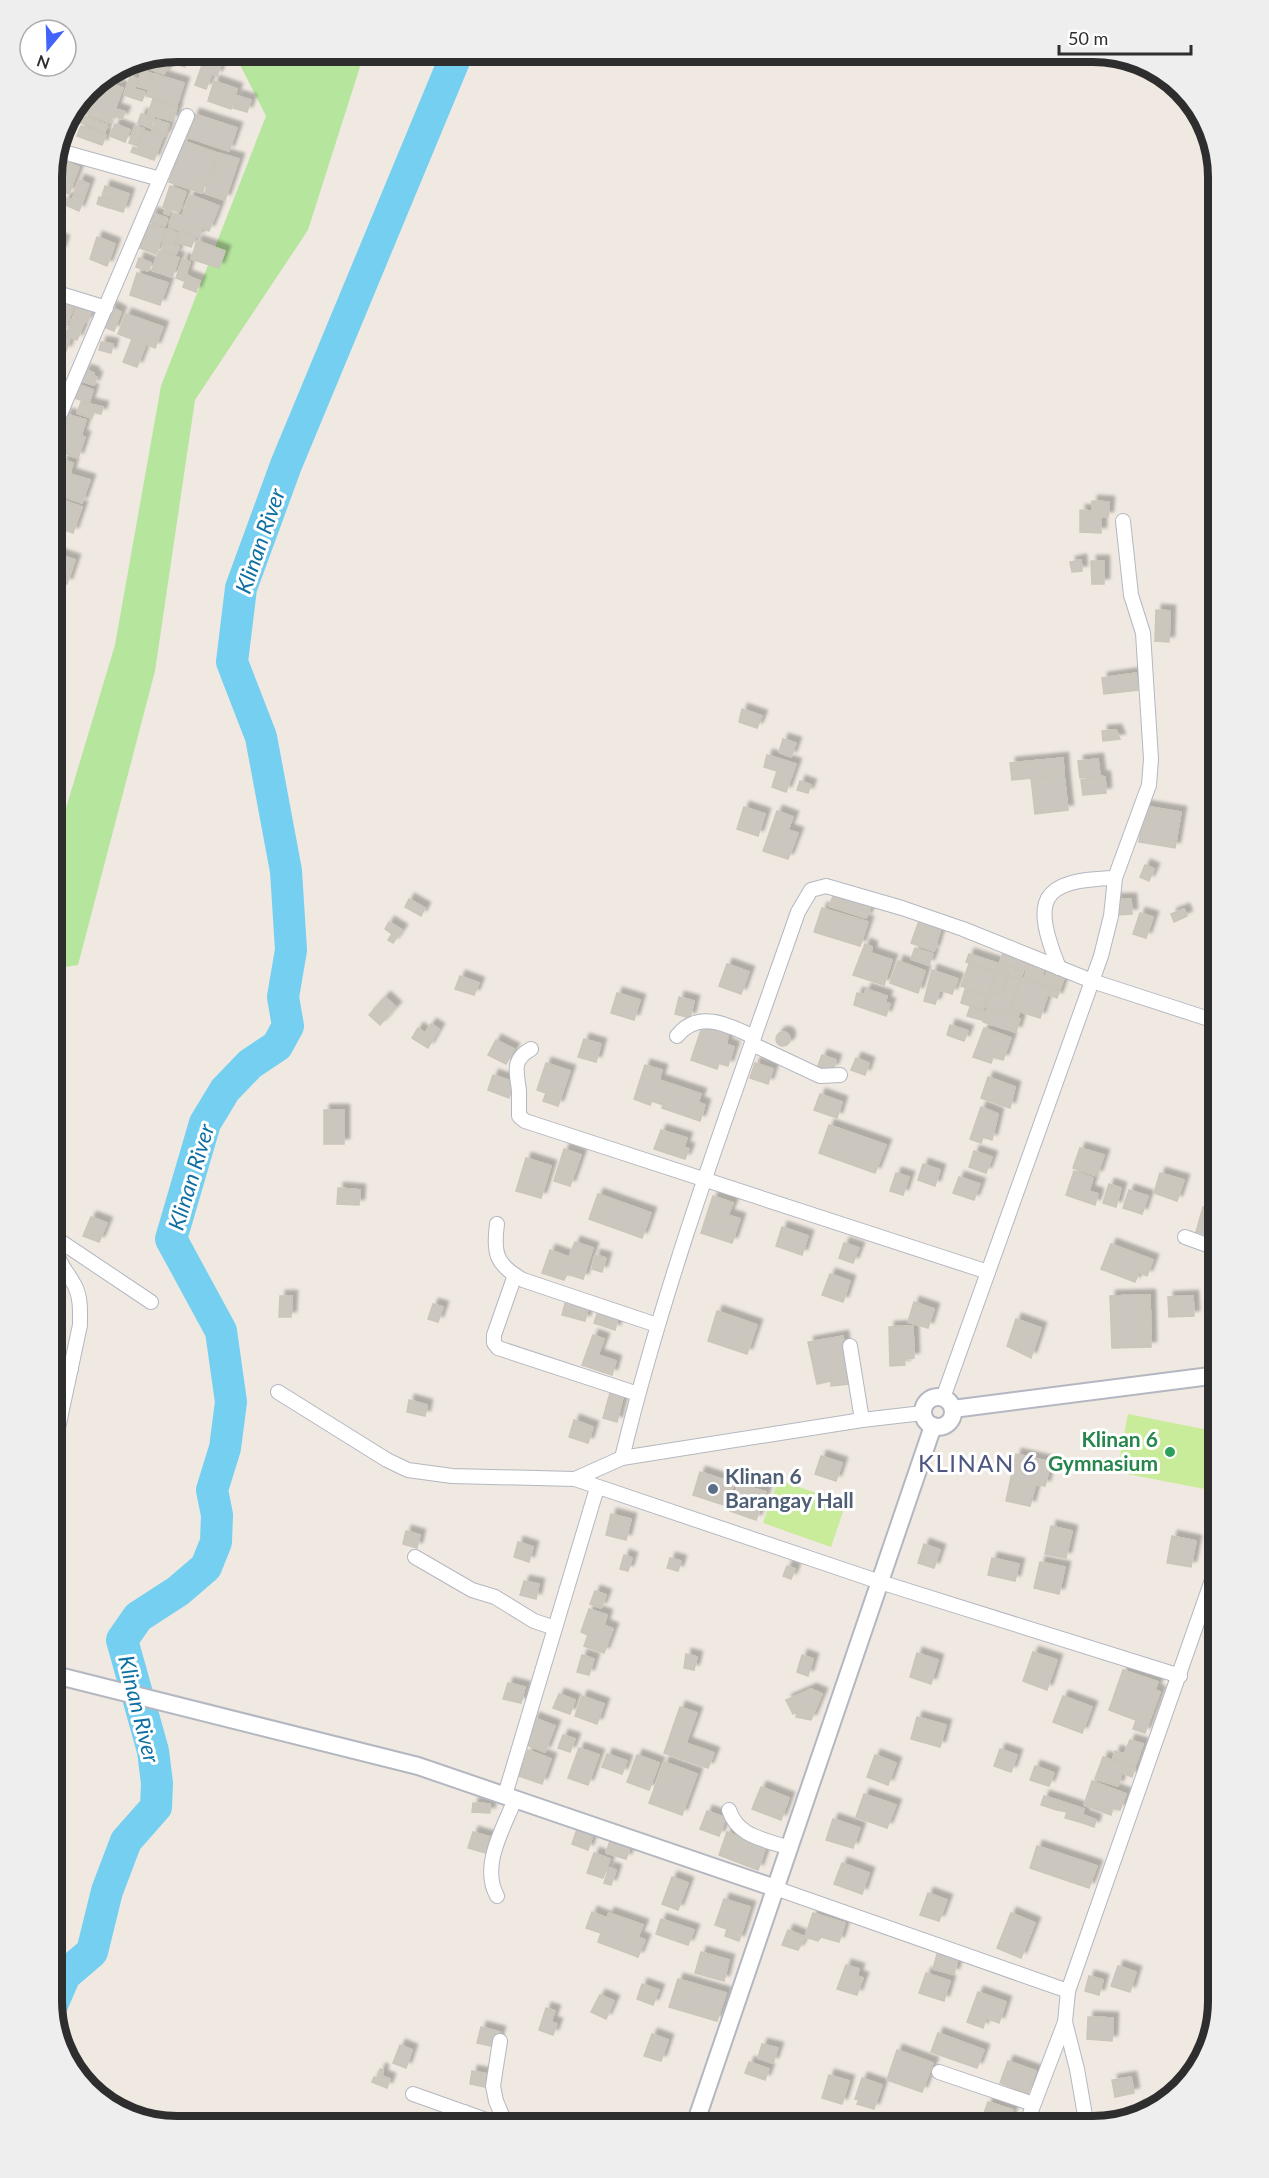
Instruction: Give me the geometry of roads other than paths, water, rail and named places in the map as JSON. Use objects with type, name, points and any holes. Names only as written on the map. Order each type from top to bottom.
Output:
[{"type":"street","points":[[62,407],[187,116]]},
{"type":"street","points":[[64,152],[160,179]]},
{"type":"street","points":[[62,294],[106,308]]},
{"type":"street","points":[[575,1479],[601,1465],[622,1458],[861,1420],[928,1420],[948,1423],[948,1403],[988,1272],[1108,934],[1115,878],[1149,784],[1151,759],[1143,633],[1131,595],[1123,521]]},
{"type":"street","points":[[1059,968],[1044,927],[1045,902],[1049,894],[1064,884],[1075,881],[1115,878]]},
{"type":"street","points":[[622,1458],[657,1325],[798,912],[807,895],[818,887],[826,886],[902,908],[963,929],[1092,981],[1208,1019]]},
{"type":"street","points":[[677,1036],[692,1023],[705,1020],[753,1041],[820,1076],[840,1075]]},
{"type":"street","points":[[531,1049],[518,1060],[514,1070],[519,1116],[525,1121],[988,1272]]},
{"type":"street","points":[[497,1224],[494,1247],[507,1271],[657,1325]]},
{"type":"street","points":[[1185,1237],[1208,1246]]},
{"type":"street","points":[[62,1242],[151,1302]]},
{"type":"street","points":[[62,1266],[76,1287],[80,1305],[80,1325],[62,1410]]},
{"type":"street","points":[[514,1275],[494,1335],[494,1343],[498,1348],[638,1394]]},
{"type":"street","points":[[850,1346],[861,1420]]},
{"type":"street","points":[[62,1369],[71,1369]]},
{"type":"street","points":[[698,2116],[880,1582],[928,1420],[929,1400],[948,1403],[1208,1376]]},
{"type":"street","points":[[278,1392],[408,1470],[452,1476],[575,1479],[880,1582],[1180,1676]]},
{"type":"street","points":[[497,1896],[492,1886],[490,1868],[555,1628],[597,1488]]},
{"type":"street","points":[[415,1557],[472,1590],[495,1597],[534,1621],[555,1628]]},
{"type":"street","points":[[1028,2116],[1065,2022],[1068,1991],[1208,1593]]},
{"type":"street","points":[[62,1677],[418,1766],[1068,1991]]},
{"type":"street","points":[[729,1810],[733,1823],[743,1832],[789,1848]]},
{"type":"street","points":[[1065,2022],[1077,2069],[1085,2116]]},
{"type":"street","points":[[500,2042],[493,2086],[502,2116]]},
{"type":"street","points":[[939,2072],[1033,2104]]},
{"type":"street","points":[[413,2094],[475,2116]]},
{"type":"street","points":[[458,2116],[464,2112]]},
{"type":"waterway","name":"Klinan River","points":[[62,1982],[65,1975],[92,1952],[107,1891],[126,1841],[156,1807],[157,1783],[153,1751],[122,1640],[138,1617],[178,1591],[206,1567],[216,1542],[217,1515],[212,1490],[225,1448],[231,1402],[221,1331],[171,1239],[205,1123],[225,1090],[250,1064],[277,1046],[288,1026],[283,997],[291,950],[286,871],[261,737],[232,662],[241,588],[286,465],[453,62]]},
{"type":"place","name":"Klinan 6 Gymnasium","points":[[1170,1452]]},
{"type":"place","name":"Klinan 6 Barangay Hall","points":[[713,1489]]},
{"type":"district","name":"KLINAN 6","points":[[978,1464]]}]
